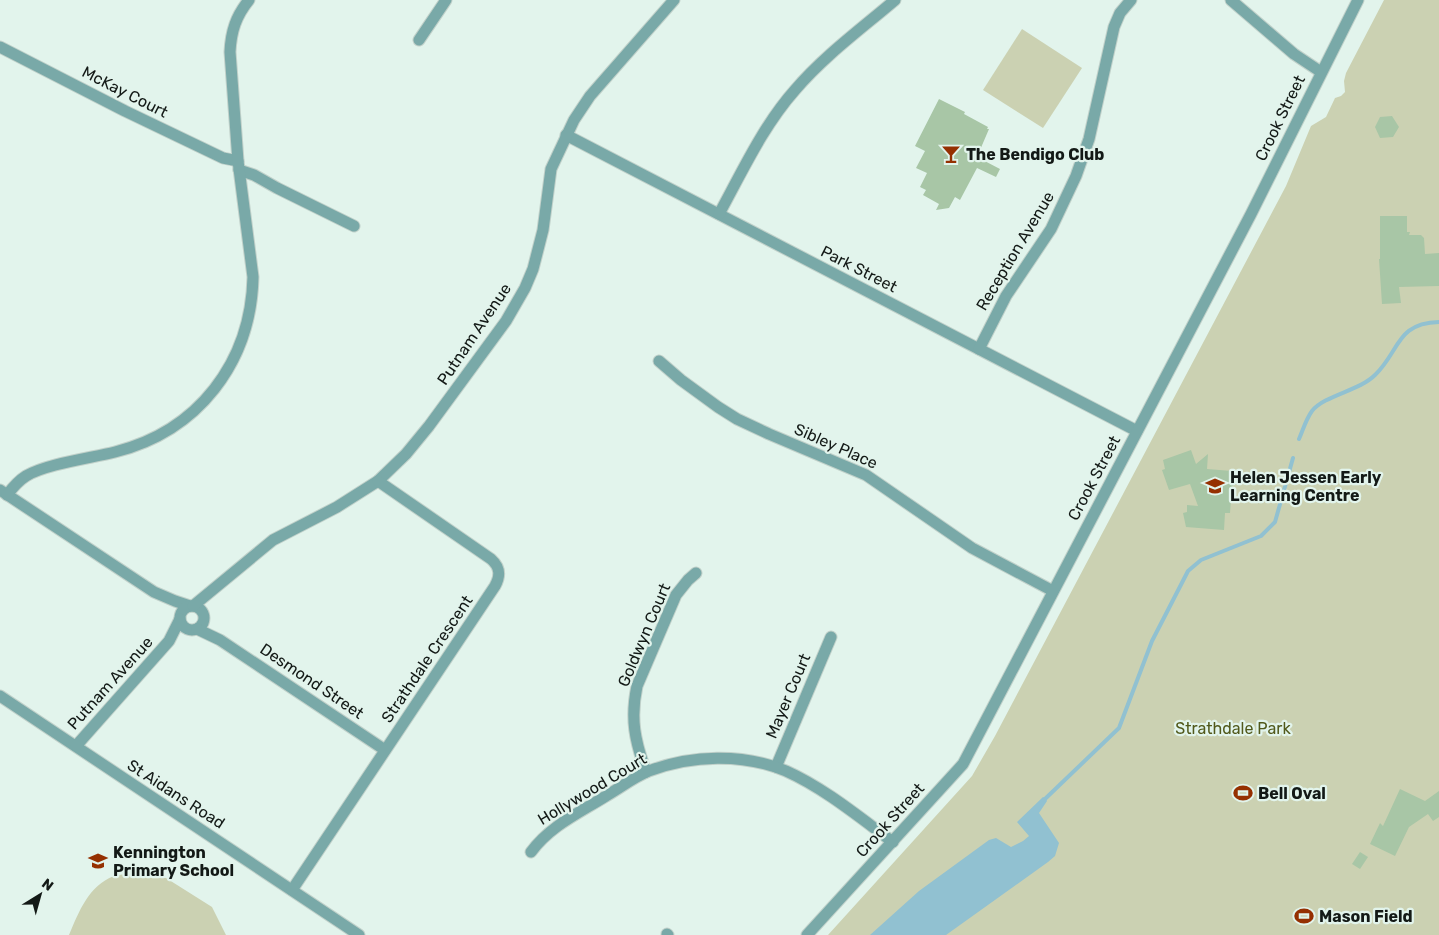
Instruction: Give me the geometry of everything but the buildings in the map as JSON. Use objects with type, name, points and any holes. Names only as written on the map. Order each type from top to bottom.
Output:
[{"type":"street","points":[[154,592],[180,618],[185,627],[194,629],[201,626],[204,618],[202,611],[175,602],[154,592],[4,492],[35,471],[131,447],[160,434],[188,416],[210,394],[229,368],[246,329],[252,294],[252,260],[238,165],[230,52],[230,39],[235,22],[249,0]]},
{"type":"street","points":[[419,40],[446,0]]},
{"type":"street","name":"Putnam Avenue","points":[[191,606],[218,587],[246,561],[273,540],[357,496],[378,481],[406,454],[429,426],[516,305],[525,288],[537,256],[543,230],[551,169],[566,135],[582,107],[674,0]]},
{"type":"street","points":[[719,214],[773,118],[796,89],[824,61],[895,0]]},
{"type":"street","name":"Reception Avenue","points":[[979,349],[1012,285],[1051,229],[1076,176],[1089,139],[1114,27],[1120,13],[1131,0]]},
{"type":"street","points":[[1231,0],[1294,54],[1321,72]]},
{"type":"street","name":"Crook Street","points":[[807,935],[963,764],[1251,214],[1358,0]]},
{"type":"street","name":"McKay Court","points":[[0,47],[125,111],[238,165],[277,188],[354,226]]},
{"type":"street","name":"Park Street","points":[[566,135],[1137,431]]},
{"type":"street","name":"Sibley Place","points":[[659,360],[681,380],[718,407],[769,434],[866,475],[972,548],[1053,591]]},
{"type":"street","name":"Strathdale Crescent","points":[[292,890],[495,586],[500,573],[497,564],[492,559],[378,481]]},
{"type":"street","name":"Goldwyn Court","points":[[646,772],[635,738],[633,720],[637,686],[676,595],[696,573]]},
{"type":"street","name":"Putnam Avenue","points":[[204,618],[218,587]]},
{"type":"street","points":[[180,618],[183,610],[191,606]]},
{"type":"street","name":"Putnam Avenue","points":[[76,746],[169,641],[180,618]]},
{"type":"street","name":"Desmond Street","points":[[204,618],[220,640]]},
{"type":"street","name":"Putnam Avenue","points":[[169,641],[194,629]]},
{"type":"street","name":"Desmond Street","points":[[194,629],[220,640],[385,750]]},
{"type":"street","name":"Mayer Court","points":[[776,767],[831,637]]},
{"type":"street","name":"St Aidans Road","points":[[0,696],[359,935]]},
{"type":"street","name":"Hollywood Court","points":[[530,852],[553,828],[646,772],[680,762],[719,758],[758,762],[776,767],[813,786],[893,842]]},
{"type":"green space","name":"Strathdale Park","points":[[1384,0],[1439,0],[1439,935],[828,935],[972,776],[995,736],[1286,186],[1311,126],[1326,117],[1335,98],[1345,92],[1344,81],[1346,73]]},
{"type":"green space","points":[[1022,29],[1082,68],[1043,128],[983,90]]},
{"type":"green space","points":[[138,874],[166,878],[212,907],[226,935],[69,935],[86,901],[97,886],[114,876]]},
{"type":"water","points":[[1043,797],[1047,801],[1039,813],[1059,843],[1055,856],[1048,862],[946,935],[870,935],[919,891],[989,840],[996,838],[1011,847],[1023,841],[1029,836],[1017,822]]},
{"type":"waterway","points":[[1299,439],[1312,411],[1325,401],[1360,385],[1375,375],[1400,340],[1414,327],[1439,322]]},
{"type":"waterway","points":[[1046,798],[1119,728],[1152,641],[1188,571],[1201,560],[1261,536],[1275,522],[1293,458]]},
{"type":"place","name":"The Bendigo Club","points":[[951,154]]},
{"type":"place","name":"Helen Jessen Early Learning Centre","points":[[1215,486]]},
{"type":"place","name":"Bell Oval","points":[[1243,793]]},
{"type":"place","name":"Kennington Primary School","points":[[98,861]]},
{"type":"place","name":"Mason Field","points":[[1304,916]]}]
